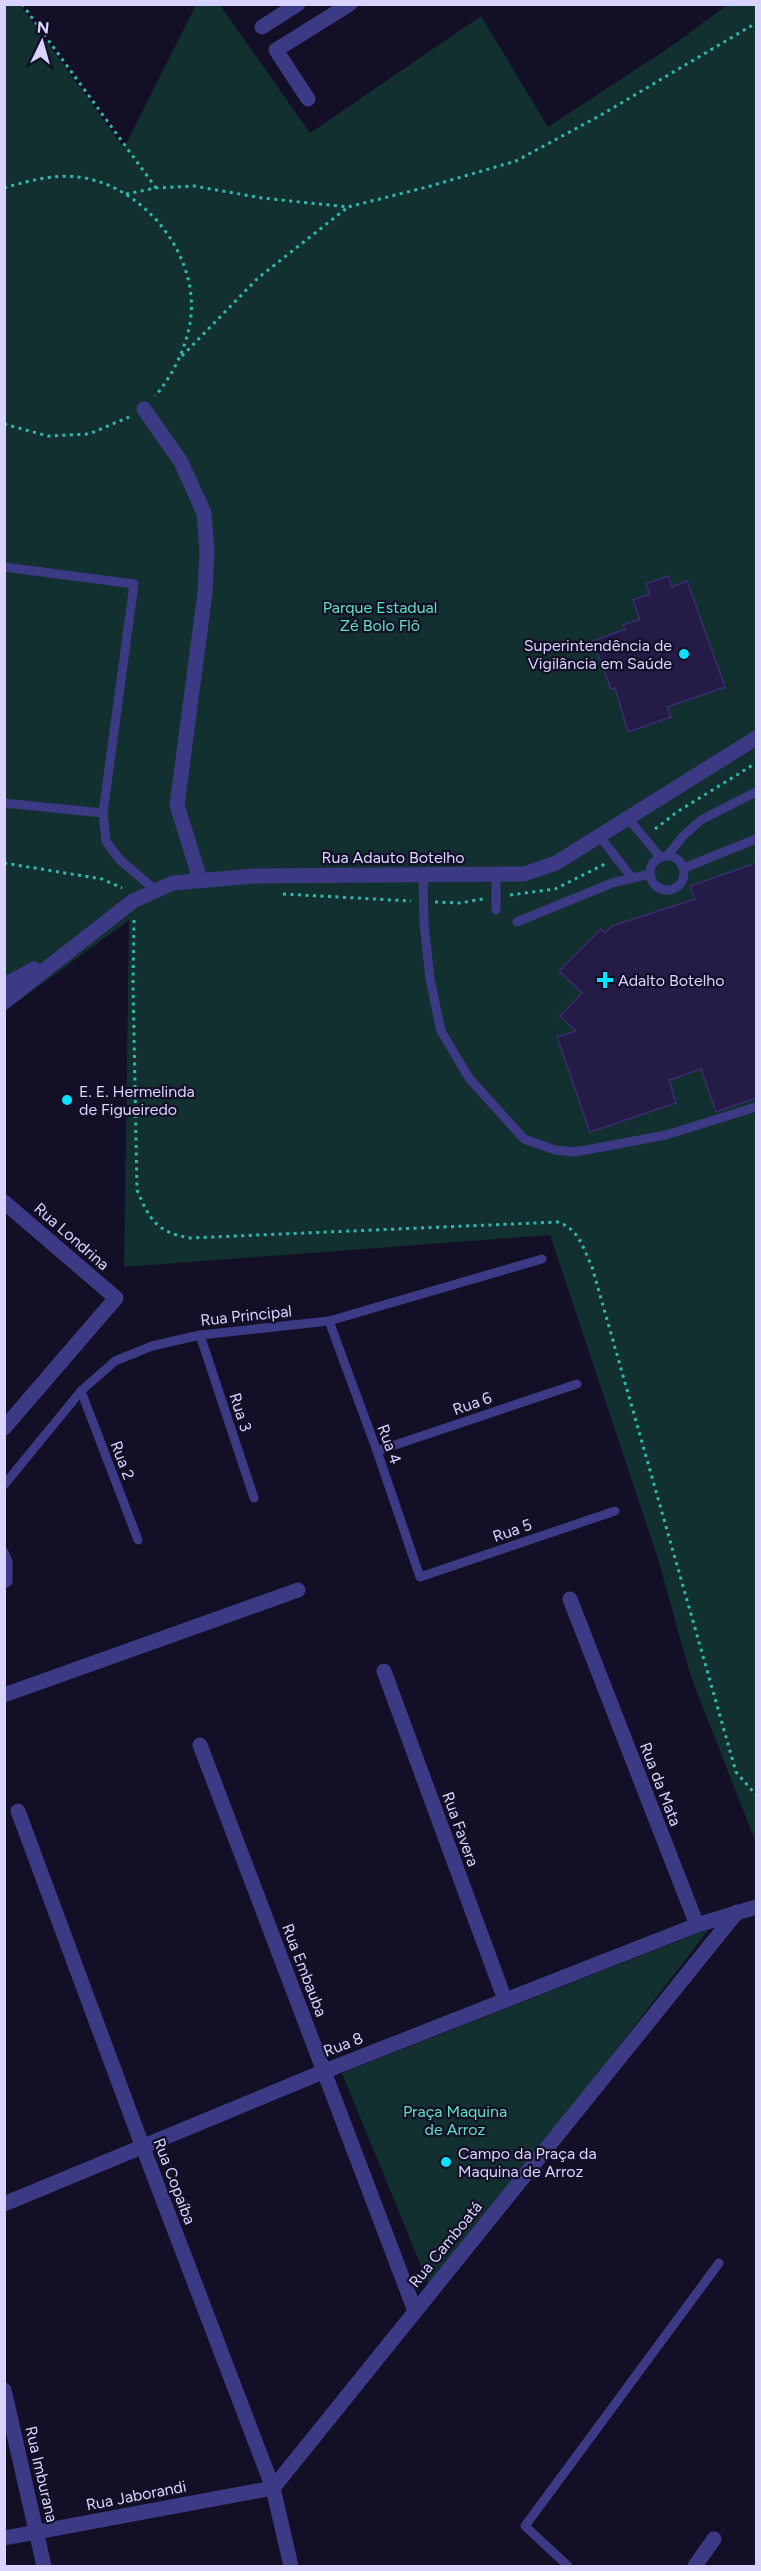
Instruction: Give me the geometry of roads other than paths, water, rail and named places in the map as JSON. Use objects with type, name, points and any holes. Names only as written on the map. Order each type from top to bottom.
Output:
[{"type":"street","points":[[262,27],[298,4]]},
{"type":"street","points":[[308,99],[276,50],[350,4]]},
{"type":"street","points":[[144,409],[181,462],[204,513],[207,551],[205,593],[177,805],[200,879]]},
{"type":"street","name":"Rua Adauto Botelho","points":[[71,949],[133,901],[173,883],[254,876],[423,873],[496,875],[536,871],[556,863],[600,837],[756,738]]},
{"type":"street","points":[[4,985],[71,949]]},
{"type":"street","points":[[4,1002],[71,949]]},
{"type":"street","name":"Rua Londrina","points":[[4,1202],[117,1298],[4,1428]]},
{"type":"street","points":[[4,1695],[298,1590]]},
{"type":"street","name":"Rua da Mata","points":[[570,1599],[697,1925]]},
{"type":"street","name":"Rua Favera","points":[[384,1671],[505,2000]]},
{"type":"street","name":"Rua Embauba","points":[[200,1745],[415,2311]]},
{"type":"street","name":"Rua Copaíba","points":[[18,1810],[142,2145],[273,2488],[291,2566]]},
{"type":"street","points":[[697,1925],[756,1906]]},
{"type":"street","name":"Rua Camboatá","points":[[273,2488],[737,1912]]},
{"type":"street","name":"Rua 8","points":[[4,2204],[325,2071],[697,1925]]},
{"type":"street","name":"Rua Imburana","points":[[4,2390],[44,2566]]},
{"type":"street","name":"Rua Jaborandi","points":[[4,2538],[273,2488]]},
{"type":"street","points":[[695,2566],[714,2540]]},
{"type":"lane","points":[[4,567],[134,584],[103,813],[106,841],[119,859],[154,890]]},
{"type":"lane","points":[[628,818],[664,856],[680,861],[684,868],[684,877],[674,889],[664,890],[655,886],[650,867],[664,856],[701,820],[756,792]]},
{"type":"lane","points":[[4,803],[103,813]]},
{"type":"lane","points":[[600,837],[632,878]]},
{"type":"lane","points":[[684,868],[756,839]]},
{"type":"lane","points":[[423,873],[424,922],[430,979],[441,1031],[469,1078],[524,1139],[555,1150],[575,1152],[666,1135],[756,1107]]},
{"type":"lane","points":[[517,922],[565,900],[650,874]]},
{"type":"lane","points":[[496,875],[496,910]]},
{"type":"lane","name":"Rua Principal","points":[[4,1485],[81,1391],[115,1361],[152,1346],[200,1335],[329,1321],[542,1258]]},
{"type":"lane","name":"Rua 4","points":[[329,1321],[420,1577]]},
{"type":"lane","name":"Rua 3","points":[[200,1335],[254,1498]]},
{"type":"lane","name":"Rua 6","points":[[377,1451],[577,1384]]},
{"type":"lane","name":"Rua 2","points":[[81,1391],[138,1540]]},
{"type":"lane","name":"Rua 5","points":[[420,1577],[615,1511]]},
{"type":"lane","points":[[4,1552],[8,1561],[8,1582],[4,1584]]},
{"type":"lane","points":[[568,2566],[525,2526],[719,2263]]},
{"type":"place","name":"Superintendência de Vigilância em Saúde","points":[[684,654]]},
{"type":"place","name":"Adalto Botelho","points":[[605,980]]},
{"type":"place","name":"E. E. Hermelinda de Figueiredo","points":[[67,1100]]},
{"type":"place","name":"Campo da Praça da Maquina de Arroz","points":[[446,2162]]},
{"type":"park label","name":"Parque Estadual Zé Bolo Flô","points":[[380,616]]},
{"type":"park label","name":"Praça Maquina de Arroz","points":[[455,2120]]}]
